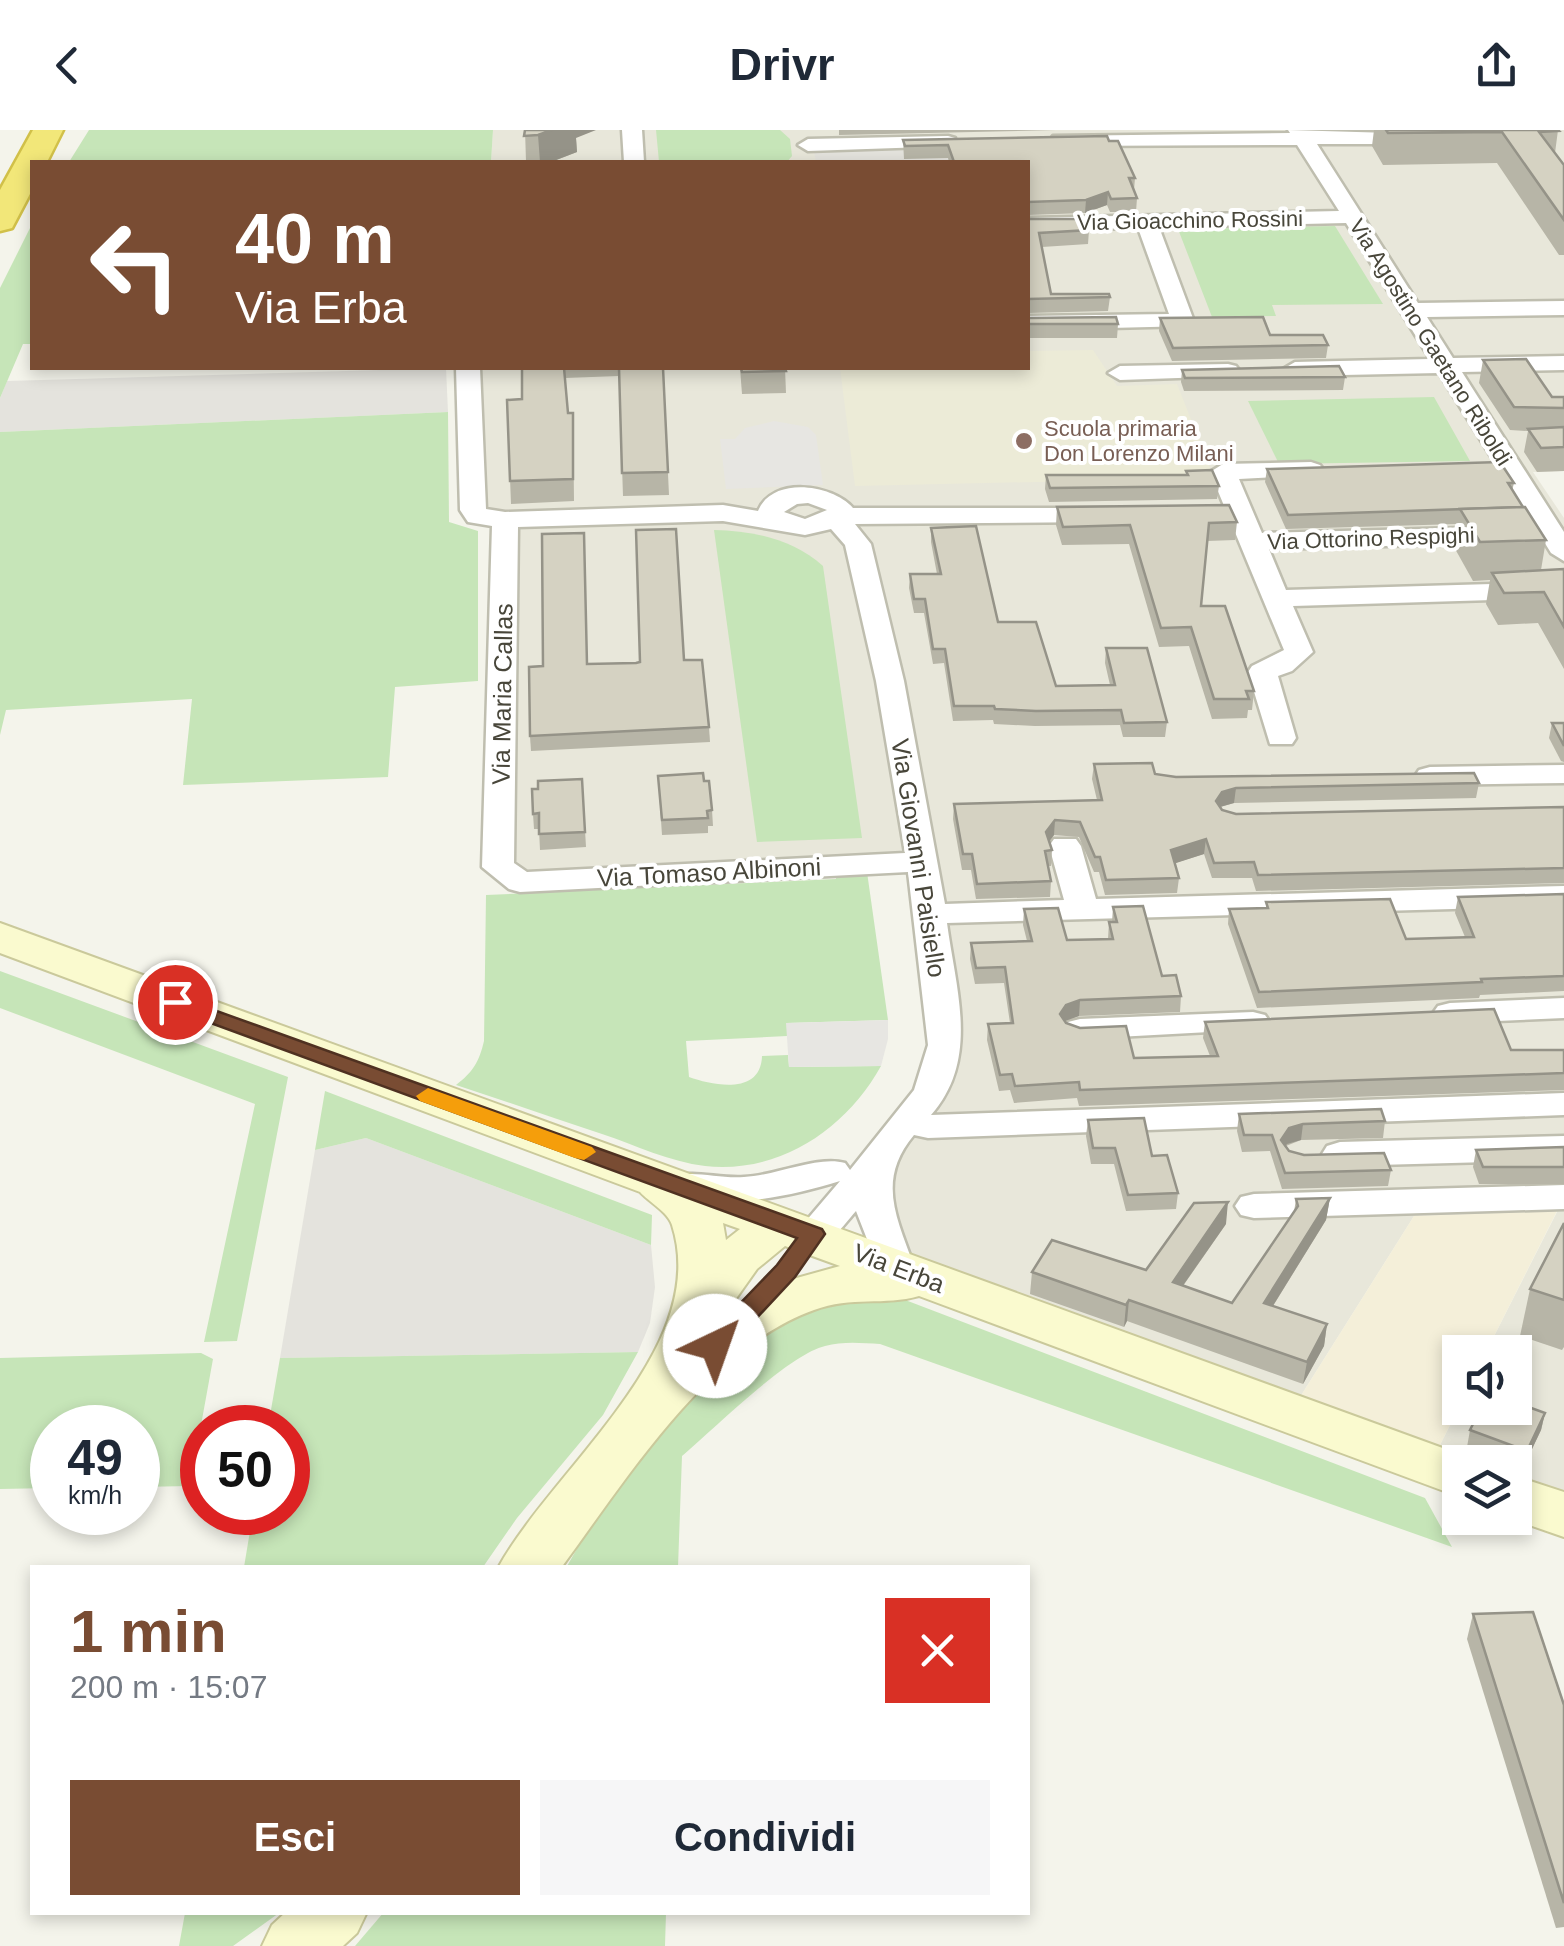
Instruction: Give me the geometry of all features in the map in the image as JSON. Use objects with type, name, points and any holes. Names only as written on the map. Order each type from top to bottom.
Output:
[{"type":"highway","points":[[0,162],[19,130]]},
{"type":"highway","points":[[32,160],[48,130]]},
{"type":"highway","points":[[53,160],[73,130]]},
{"type":"highway","points":[[0,221],[30,164]]},
{"type":"highway","points":[[0,248],[30,195]]},
{"type":"main road","name":"Via Erba","points":[[0,938],[1442,1469]]},
{"type":"main road","points":[[653,1178],[696,1215],[704,1265],[707,1329]]},
{"type":"main road","points":[[530,1565],[707,1329],[786,1271],[797,1229]]},
{"type":"main road","points":[[707,1329],[794,1297],[852,1281],[914,1274]]},
{"type":"main road","points":[[1532,1503],[1564,1515]]},
{"type":"main road","points":[[296,1946],[330,1915]]},
{"type":"street","points":[[632,130],[634,160]]},
{"type":"street","points":[[1040,140],[1300,134],[1432,138]]},
{"type":"street","name":"Via Agostino Gaetano Riboldi","points":[[1300,134],[1558,543]]},
{"type":"street","points":[[805,142],[962,142]]},
{"type":"street","name":"Via Gioacchino Rossini","points":[[1030,224],[1353,217]]},
{"type":"street","points":[[1030,323],[1183,320],[1146,221]]},
{"type":"street","points":[[1412,310],[1564,308]]},
{"type":"street","points":[[1120,373],[1564,364]]},
{"type":"street","points":[[468,370],[473,510],[477,516],[505,520],[723,513],[782,515],[832,540],[863,562]]},
{"type":"street","points":[[1470,465],[1528,442]]},
{"type":"street","points":[[1282,738],[1262,672],[1282,665],[1299,652],[1252,542],[1230,511],[1223,472],[1337,469]]},
{"type":"street","points":[[782,515],[804,495],[829,499],[840,510],[838,517],[1123,513]]},
{"type":"street","name":"Via Giovanni Paisiello","points":[[797,1229],[892,1141],[931,1093],[946,1045],[923,862],[890,682],[858,544],[838,517]]},
{"type":"street","name":"Via Maria Callas","points":[[498,867],[505,520]]},
{"type":"street","name":"Via Ottorino Respighi","points":[[1252,542],[1558,543]]},
{"type":"street","points":[[1278,598],[1564,590]]},
{"type":"street","points":[[1408,776],[1564,774]]},
{"type":"street","points":[[1066,846],[1083,910]]},
{"type":"street","name":"Via Tomaso Albinoni","points":[[498,867],[520,882],[923,862]]},
{"type":"street","points":[[931,914],[1564,896]]},
{"type":"street","points":[[1426,1014],[1564,1008]]},
{"type":"street","points":[[1080,1030],[1287,1020]]},
{"type":"street","points":[[653,1178],[694,1187],[781,1187],[832,1171],[928,1127],[1564,1104]]},
{"type":"street","points":[[892,1141],[872,1203],[914,1274]]},
{"type":"street","points":[[1301,1156],[1564,1148]]},
{"type":"street","points":[[797,1229],[805,1191],[832,1171]]},
{"type":"street","points":[[1254,1206],[1564,1197]]},
{"type":"shaded area","points":[[493,130],[1564,130],[1564,471],[1533,472],[1564,518],[1564,1515],[1532,1503],[1532,1445],[1442,1445],[1442,1465],[1430,1465],[1450,1425],[1532,1425],[1532,1335],[1495,1335],[1557,1212],[1414,1216],[1290,1413],[895,1266],[872,1203],[931,1093],[923,862],[520,882],[498,867],[505,521],[473,510],[468,370],[1030,370],[1030,160],[491,160]]},
{"type":"shaded area","points":[[1045,142],[1030,160],[816,160],[813,146]]},
{"type":"shaded area","name":"Scuola primaria Don Lorenzo Milani","points":[[1093,350],[1117,386],[1177,384],[1214,478],[855,486],[840,370],[1030,370],[1030,351]]},
{"type":"shaded area","points":[[446,370],[448,412],[0,432],[0,398],[7,381]]},
{"type":"shaded area","points":[[774,421],[808,427],[816,435],[823,485],[726,489],[720,439],[735,439],[745,428]]},
{"type":"shaded area","points":[[888,1020],[881,1066],[789,1067],[786,1023]]},
{"type":"shaded area","points":[[366,1138],[651,1245],[655,1287],[650,1323],[638,1352],[280,1358],[315,1150]]},
{"type":"shaded area","points":[[1557,1211],[1495,1335],[1442,1335],[1442,1425],[1450,1425],[1430,1465],[1290,1413],[1414,1216]]},
{"type":"green space","points":[[89,130],[493,130],[491,160],[70,160]]},
{"type":"green space","points":[[656,130],[780,130],[790,139],[792,156],[789,160],[659,160]]},
{"type":"green space","points":[[1335,226],[1383,304],[1272,305],[1276,316],[1212,317],[1178,229]]},
{"type":"green space","points":[[30,228],[30,344],[23,344],[0,398],[0,288]]},
{"type":"green space","points":[[1434,397],[1470,461],[1279,464],[1248,401]]},
{"type":"green space","points":[[448,412],[449,522],[478,531],[478,681],[395,687],[388,777],[183,785],[192,699],[6,710],[0,735],[0,432]]},
{"type":"green space","points":[[714,530],[772,538],[799,549],[823,566],[862,838],[757,842]]},
{"type":"green space","points":[[867,872],[888,1020],[787,1023],[787,1036],[686,1041],[689,1077],[723,1085],[754,1077],[762,1056],[788,1055],[789,1067],[881,1066],[849,1109],[808,1143],[759,1163],[733,1167],[692,1164],[456,1085],[474,1066],[484,1041],[486,895],[836,879],[836,873]]},
{"type":"green space","points":[[0,971],[288,1077],[237,1341],[204,1342],[255,1104],[0,1008]]},
{"type":"green space","points":[[325,1091],[652,1215],[651,1245],[366,1138],[315,1150]]},
{"type":"green space","points":[[900,1298],[1425,1498],[1452,1547],[880,1344],[846,1343],[825,1346],[792,1363],[682,1456],[678,1565],[568,1565],[646,1448],[717,1371],[755,1340],[796,1316],[845,1299]]},
{"type":"green space","points":[[638,1352],[603,1415],[517,1518],[484,1565],[244,1565],[249,1535],[310,1535],[310,1405],[272,1405],[280,1358]]},
{"type":"green space","points":[[201,1353],[213,1359],[205,1405],[180,1405],[180,1486],[160,1487],[160,1405],[30,1405],[30,1488],[0,1489],[0,1358]]},
{"type":"green space","points":[[184,1915],[276,1915],[233,1946],[179,1946]]},
{"type":"green space","points":[[381,1915],[666,1915],[665,1946],[355,1946]]},
{"type":"building","points":[[525,130],[552,130],[524,136]]},
{"type":"building","points":[[1386,130],[1558,130],[1539,132],[1564,165],[1564,220],[1502,132]]},
{"type":"building","points":[[1107,136],[1109,141],[1118,141],[1135,178],[1129,178],[1137,198],[1111,199],[1108,192],[1086,200],[1030,202],[1030,160],[953,160],[948,145],[905,146],[903,140]]},
{"type":"building","points":[[1030,219],[1086,219],[1089,230],[1039,233],[1051,294],[1110,297],[1030,299]]},
{"type":"building","points":[[1116,317],[1118,324],[1030,324],[1030,318]]},
{"type":"building","points":[[1263,317],[1270,335],[1323,335],[1328,345],[1173,348],[1160,318]]},
{"type":"building","points":[[1526,359],[1552,397],[1564,397],[1564,408],[1514,407],[1483,360]]},
{"type":"building","points":[[1339,366],[1345,377],[1185,378],[1182,370]]},
{"type":"building","points":[[522,370],[564,370],[568,413],[573,413],[573,479],[510,481],[507,400],[522,399]]},
{"type":"building","points":[[619,370],[663,370],[668,472],[622,473]]},
{"type":"building","points":[[742,370],[786,371],[742,372]]},
{"type":"building","points":[[1564,427],[1564,447],[1541,448],[1528,429]]},
{"type":"building","points":[[1500,462],[1523,507],[1288,515],[1267,469]]},
{"type":"building","points":[[1212,470],[1219,486],[1050,488],[1046,475],[1188,475],[1186,471]]},
{"type":"building","points":[[1229,505],[1237,522],[1209,523],[1201,606],[1225,606],[1254,691],[1246,691],[1249,699],[1214,699],[1191,627],[1161,628],[1130,525],[1063,527],[1057,507]]},
{"type":"building","points":[[1525,507],[1546,540],[1480,542],[1460,509]]},
{"type":"building","points":[[976,526],[998,622],[1036,622],[1056,686],[1115,685],[1106,648],[1147,648],[1167,722],[1124,723],[1121,710],[1036,711],[954,706],[945,649],[933,649],[925,599],[914,599],[910,574],[941,574],[931,528]]},
{"type":"building","points":[[676,529],[684,660],[702,660],[709,727],[530,736],[529,667],[543,666],[542,534],[584,533],[587,664],[636,663],[640,662],[636,530]]},
{"type":"building","points":[[1564,569],[1564,627],[1544,592],[1504,593],[1492,573]]},
{"type":"building","points":[[1552,723],[1564,723],[1564,746]]},
{"type":"building","points":[[1152,763],[1155,774],[1176,777],[1474,773],[1479,783],[1236,788],[1222,792],[1216,801],[1222,810],[1236,814],[1564,807],[1564,868],[1258,875],[1254,862],[1214,863],[1206,839],[1171,850],[1179,878],[1106,880],[1100,857],[1095,857],[1080,822],[1055,820],[1046,832],[1052,850],[1045,851],[1051,881],[977,884],[972,854],[963,854],[954,804],[1102,800],[1094,764]]},
{"type":"building","points":[[703,773],[704,781],[709,781],[712,810],[707,811],[708,818],[662,820],[658,776]]},
{"type":"building","points":[[582,779],[585,832],[539,834],[539,813],[533,814],[532,789],[538,789],[538,781]]},
{"type":"building","points":[[1564,894],[1564,976],[1259,992],[1229,909],[1268,908],[1266,902],[1390,899],[1406,939],[1474,937],[1458,897]]},
{"type":"building","points":[[1143,906],[1162,976],[1176,975],[1181,996],[1080,1000],[1066,1005],[1060,1014],[1066,1023],[1080,1028],[1126,1026],[1134,1058],[1218,1056],[1205,1022],[1494,1009],[1511,1050],[1564,1050],[1564,1073],[1080,1090],[1079,1082],[1015,1086],[1012,1074],[1000,1075],[988,1024],[1013,1023],[1005,967],[976,968],[971,943],[1032,941],[1024,909],[1058,908],[1067,940],[1113,939],[1109,922],[1117,922],[1113,907]]},
{"type":"building","points":[[1381,1109],[1385,1121],[1303,1124],[1289,1128],[1281,1140],[1289,1151],[1304,1155],[1384,1153],[1391,1170],[1285,1173],[1272,1135],[1244,1135],[1239,1114]]},
{"type":"building","points":[[1144,1118],[1152,1156],[1167,1155],[1178,1193],[1128,1195],[1115,1148],[1093,1148],[1088,1120]]},
{"type":"building","points":[[1564,1147],[1564,1167],[1483,1167],[1476,1150]]},
{"type":"building","points":[[1330,1198],[1264,1303],[1327,1324],[1307,1362],[1129,1300],[1126,1305],[1032,1272],[1052,1240],[1146,1270],[1194,1203],[1228,1202],[1173,1282],[1232,1303],[1298,1206],[1296,1199]]},
{"type":"building","points":[[1564,1223],[1564,1300],[1530,1289]]},
{"type":"building","points":[[1532,1408],[1545,1413],[1530,1445],[1511,1445],[1470,1430],[1472,1425],[1532,1425]]},
{"type":"building","points":[[1533,1612],[1564,1705],[1564,1903],[1473,1614]]},
{"type":"slow traffic","points":[[428,1096],[584,1152]]},
{"type":"place","name":"Scuola primaria Don Lorenzo Milani","points":[[1024,441]]},
{"type":"route","points":[[175,1002],[813,1234],[786,1271],[715,1346]]}]
